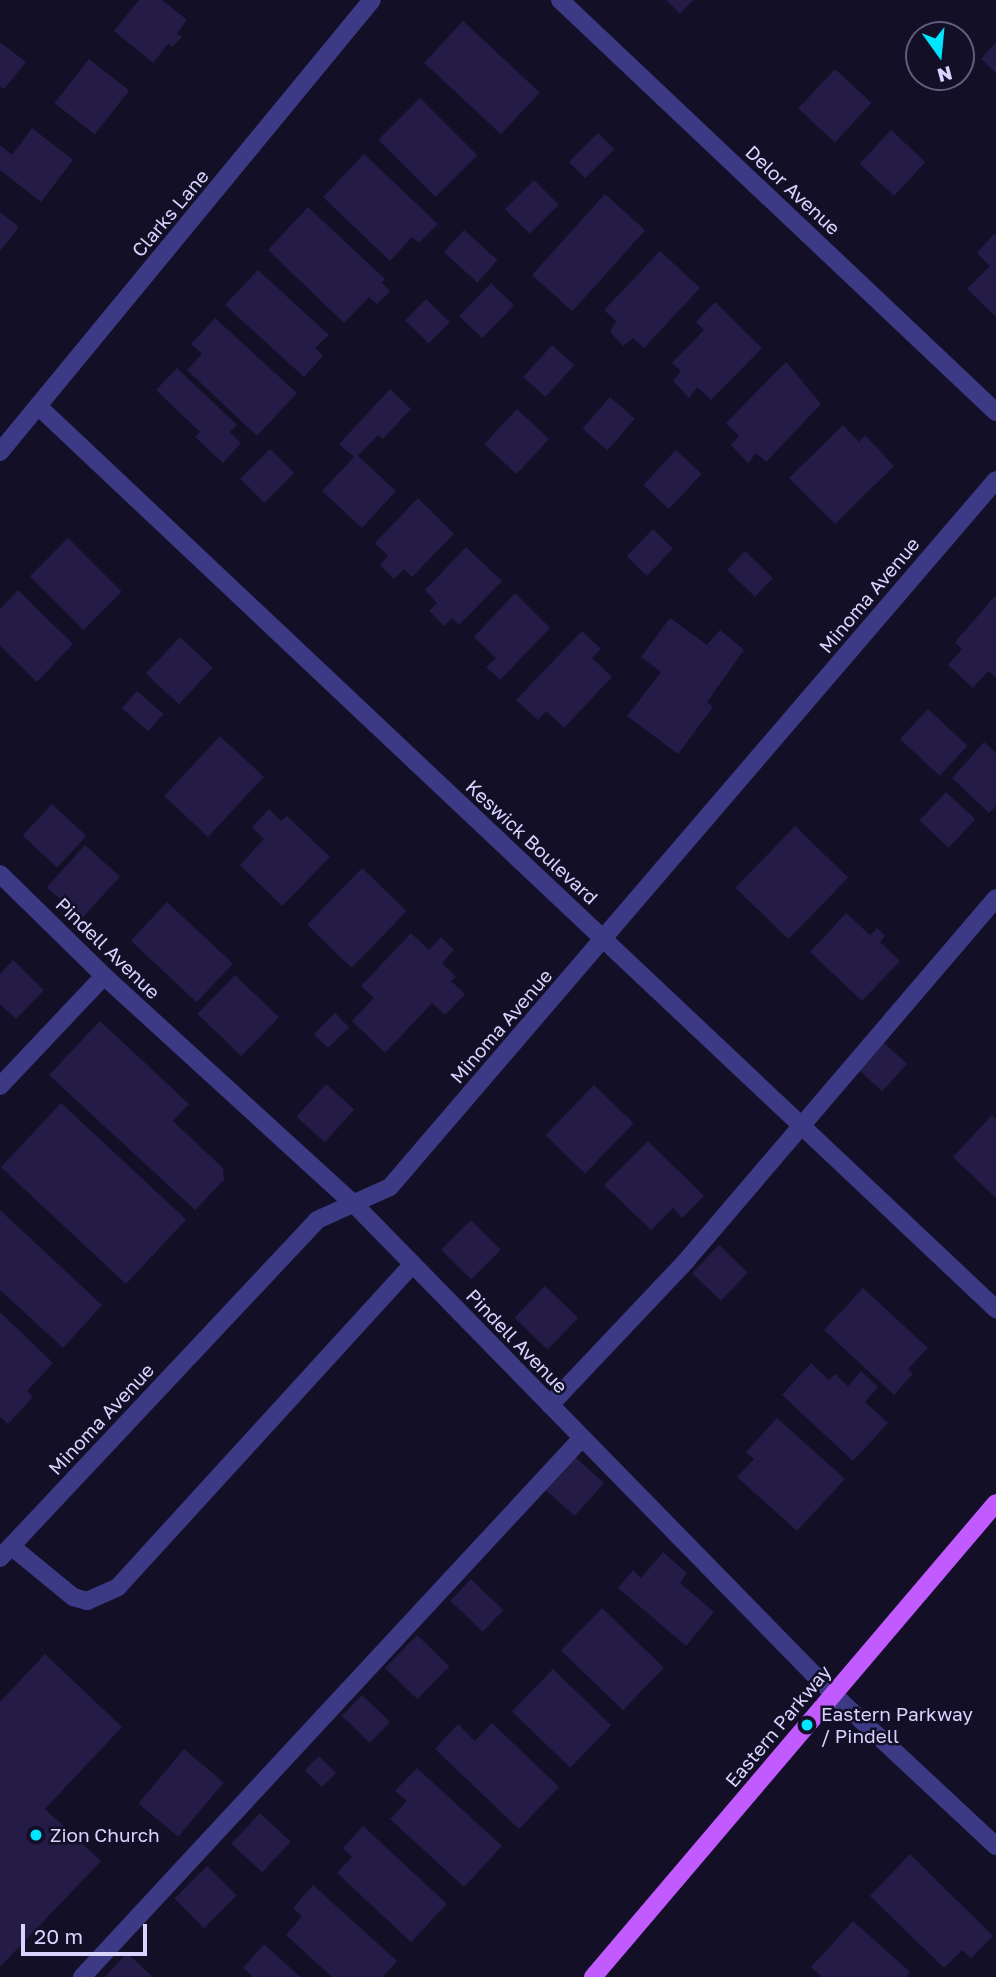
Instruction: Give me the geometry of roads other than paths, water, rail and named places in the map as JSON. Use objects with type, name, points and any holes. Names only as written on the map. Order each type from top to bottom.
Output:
[{"type":"main road","name":"Eastern Parkway","points":[[593,1977],[996,1503]]},
{"type":"street","name":"Clarks Lane","points":[[0,452],[372,0]]},
{"type":"street","name":"Delor Avenue","points":[[560,0],[996,412]]},
{"type":"street","name":"Keswick Boulevard","points":[[38,406],[996,1309]]},
{"type":"street","name":"Minoma Avenue","points":[[6,1552],[317,1220],[390,1187],[996,480]]},
{"type":"street","name":"Pindell Avenue","points":[[0,874],[104,976],[353,1203],[833,1694],[996,1846]]},
{"type":"street","points":[[551,1405],[686,1261],[800,1124],[996,898]]},
{"type":"street","points":[[0,1086],[104,976]]},
{"type":"street","points":[[6,1552],[73,1597],[88,1601],[111,1592],[412,1264]]},
{"type":"street","points":[[82,1977],[582,1438]]},
{"type":"place","name":"Eastern Parkway / Pindell","points":[[807,1725]]},
{"type":"place","name":"Zion Church","points":[[36,1835]]}]
